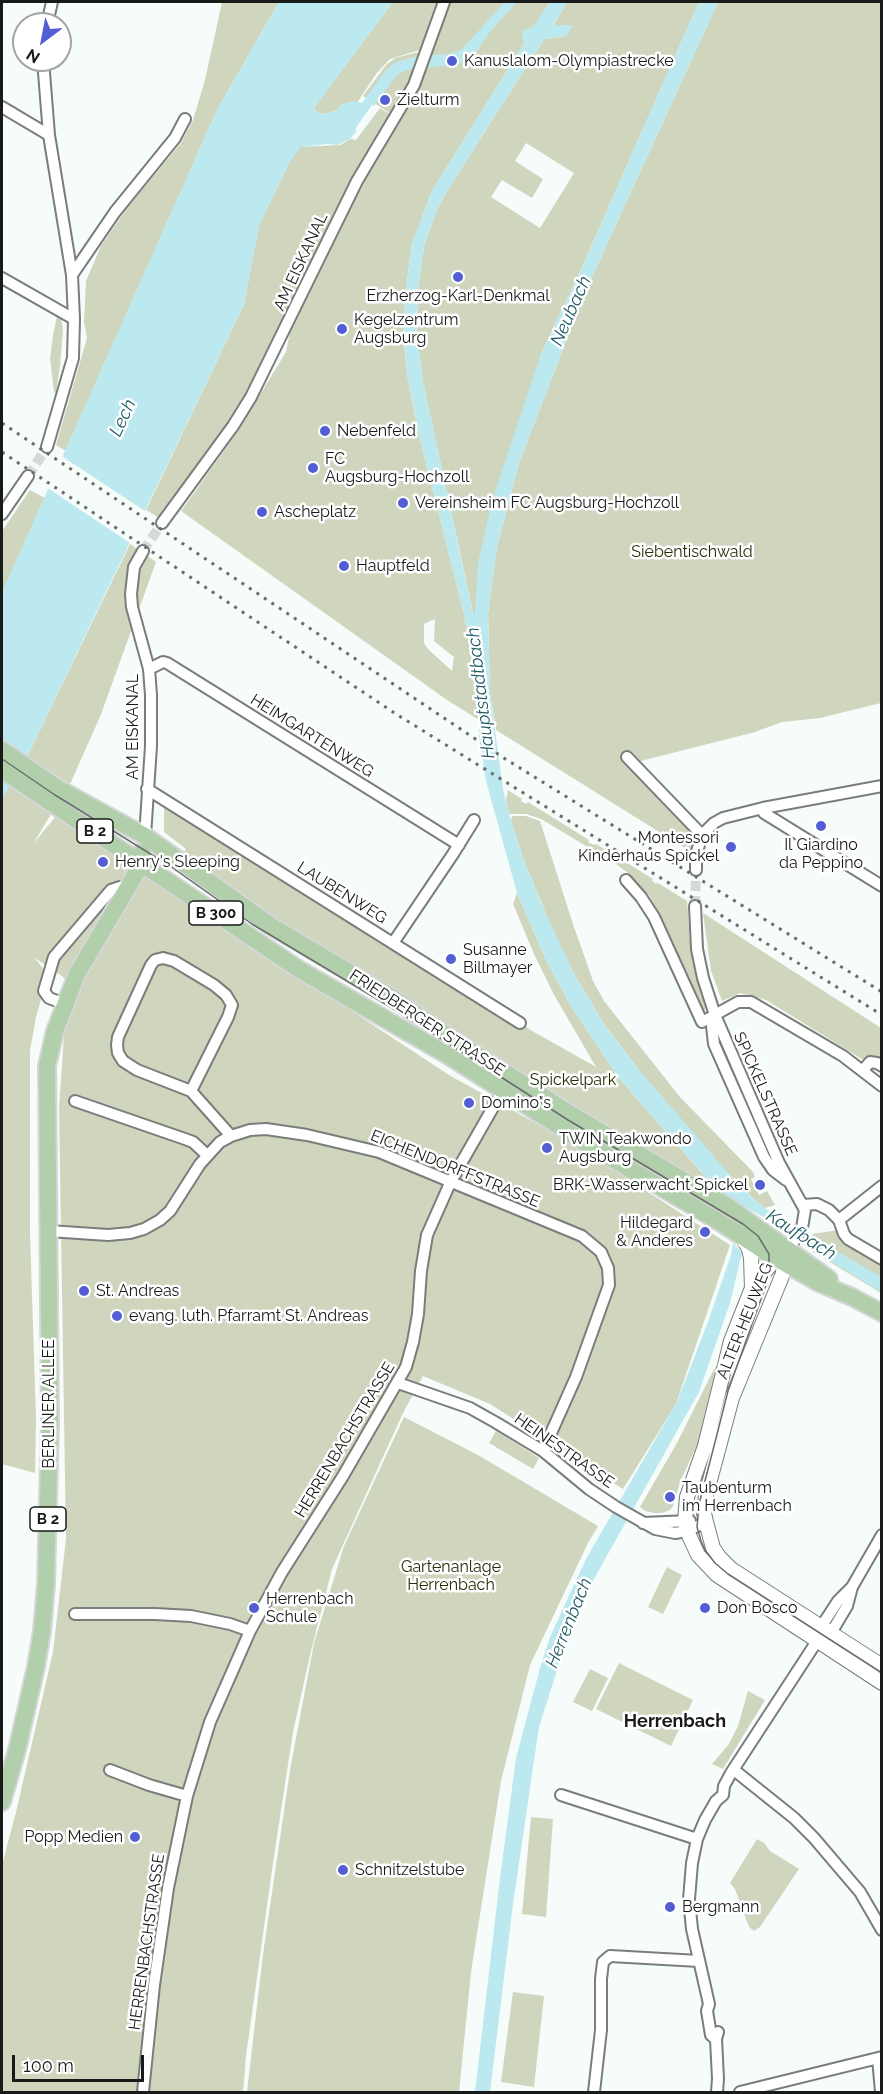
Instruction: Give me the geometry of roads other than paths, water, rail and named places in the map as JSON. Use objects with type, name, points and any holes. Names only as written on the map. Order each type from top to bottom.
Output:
[{"type":"main road","name":"FRIEDBERGER STRASSE","points":[[2,750],[54,795],[140,861],[300,969],[444,1053],[584,1142],[723,1224],[747,1243],[787,1253]]},
{"type":"main road","name":"FRIEDBERGER STRASSE","points":[[2,770],[145,836],[271,926],[396,1000],[572,1115],[754,1223],[787,1253],[852,1297],[882,1313]]},
{"type":"main road","name":"BERLINER ALLEE","points":[[2,1802],[17,1750],[36,1667],[46,1584],[50,1421],[47,1065],[55,1031],[77,974],[122,888],[138,870],[145,836]]},
{"type":"street","name":"AM EISKANAL","points":[[162,523],[234,426],[251,397],[357,181],[414,85],[444,2]]},
{"type":"street","points":[[45,72],[49,135],[72,275],[74,319],[73,358],[47,447]]},
{"type":"street","points":[[2,107],[49,135]]},
{"type":"street","points":[[72,275],[115,212],[175,138],[185,119]]},
{"type":"street","points":[[2,278],[74,319]]},
{"type":"street","points":[[2,514],[28,476]]},
{"type":"street","name":"AM EISKANAL","points":[[143,551],[134,567],[131,594],[132,607],[149,669],[151,737],[145,836]]},
{"type":"street","name":"HEIMGARTENWEG","points":[[149,669],[163,662],[167,663],[459,845]]},
{"type":"street","points":[[627,758],[702,835]]},
{"type":"street","points":[[696,870],[696,855],[702,835],[706,829],[723,818],[763,808],[882,786]]},
{"type":"street","name":"LAUBENWEG","points":[[147,789],[520,1023]]},
{"type":"street","points":[[763,808],[764,813],[882,886]]},
{"type":"street","points":[[393,943],[474,820]]},
{"type":"street","name":"SPICKELSTRASSE","points":[[626,880],[654,917],[702,1022],[712,1035],[764,1157],[773,1170],[791,1184]]},
{"type":"street","name":"BERLINER ALLEE","points":[[65,1004],[49,998],[44,991],[54,957],[111,890],[122,888]]},
{"type":"street","name":"SPICKELSTRASSE","points":[[695,906],[697,949],[714,1015],[779,1163],[803,1205]]},
{"type":"street","points":[[191,1091],[232,1005],[226,995],[200,975],[174,961],[160,958],[151,965],[118,1037],[118,1053],[123,1061],[137,1070],[191,1091],[231,1136]]},
{"type":"street","points":[[702,1022],[738,1002],[752,1002],[843,1056],[882,1086]]},
{"type":"street","name":"SPICKELSTRASSE","points":[[712,1035],[714,1015]]},
{"type":"street","points":[[863,1070],[868,1064],[874,1062],[882,1066]]},
{"type":"street","name":"HERRENBACHSTRASSE","points":[[143,2092],[165,1906],[188,1796],[210,1722],[250,1630],[282,1572],[344,1476],[406,1367],[413,1342],[427,1236],[451,1181],[503,1090]]},
{"type":"street","points":[[75,1101],[185,1139],[199,1146],[207,1155]]},
{"type":"street","name":"EICHENDORFFSTRASSE","points":[[49,1231],[108,1235],[144,1229],[160,1220],[170,1210],[207,1155],[220,1142],[250,1130],[266,1129],[307,1135],[379,1152],[582,1236],[596,1246],[606,1261],[609,1278],[605,1298],[576,1377],[543,1451]]},
{"type":"street","points":[[839,1220],[882,1186]]},
{"type":"street","points":[[787,1253],[802,1228],[806,1210],[803,1205],[814,1204],[823,1207],[839,1220],[848,1239],[882,1259]]},
{"type":"street","points":[[747,1243],[753,1271],[752,1288]]},
{"type":"street","name":"ALTER HEUWEG","points":[[686,1521],[687,1497],[705,1446],[731,1341],[752,1288],[787,1253]]},
{"type":"street","name":"ALTER HEUWEG","points":[[705,1516],[732,1398],[787,1253]]},
{"type":"street","name":"HEINESTRASSE","points":[[398,1383],[470,1408],[543,1451],[589,1489],[643,1523],[686,1521]]},
{"type":"street","points":[[882,1666],[731,1569],[713,1548],[705,1516],[701,1514],[694,1518],[687,1515],[686,1521],[698,1555],[717,1575],[882,1683]]},
{"type":"street","points":[[717,2092],[716,2039],[711,2035],[707,2011],[709,2004],[692,1929],[689,1899],[697,1839],[716,1801],[723,1795],[724,1786],[826,1630],[838,1601],[852,1587],[882,1535]]},
{"type":"street","points":[[75,1614],[191,1616],[250,1630]]},
{"type":"street","points":[[110,1770],[149,1785],[188,1796]]},
{"type":"street","points":[[734,1770],[764,1793],[814,1838],[860,1892],[882,1930]]},
{"type":"street","points":[[561,1795],[697,1839]]},
{"type":"street","points":[[594,2092],[601,2030],[603,1962],[610,1956],[699,1961]]},
{"type":"street","points":[[740,2092],[880,2057],[881,2092]]},
{"type":"water","name":"Lech","points":[[279,2],[393,2],[314,108],[321,114],[336,111],[341,105],[353,101],[362,103],[385,71],[396,62],[461,50],[505,2],[517,2],[467,60],[455,65],[414,68],[400,73],[374,106],[372,105],[350,139],[337,145],[301,147],[290,161],[259,225],[244,304],[27,757],[2,799],[2,592],[217,110]]},
{"type":"water","points":[[550,2],[567,2],[553,25],[573,25],[566,36],[544,39],[449,188],[438,207],[424,246],[418,289],[417,335],[423,381],[473,613],[475,613],[478,563],[493,498],[541,354],[579,274],[699,2],[718,2],[585,292],[519,463],[497,547],[488,613],[490,693],[503,789],[511,821],[541,903],[574,974],[604,1024],[634,1064],[741,1188],[771,1213],[881,1277],[881,1292],[767,1219],[720,1193],[618,1077],[571,1006],[547,962],[517,893],[486,781],[479,735],[478,694],[464,614],[419,435],[408,380],[403,335],[406,288],[412,244],[432,191],[525,42],[523,42],[522,30],[533,27]]},
{"type":"water","points":[[733,1243],[742,1253],[730,1303],[699,1392],[586,1593],[560,1661],[539,1727],[513,1904],[490,2092],[475,2092],[516,1758],[540,1668],[550,1637],[587,1557],[677,1402],[709,1319]]},
{"type":"tunnel","points":[[28,476],[47,447]]},
{"type":"tunnel","points":[[143,551],[162,523]]},
{"type":"tunnel","points":[[695,906],[696,870]]},
{"type":"tram line","points":[[2,759],[55,795],[170,866],[252,924],[412,1020],[568,1120],[743,1224],[758,1236],[769,1254],[769,1277],[728,1391],[699,1504],[697,1527],[705,1550],[728,1574],[882,1673]]},
{"type":"railway","points":[[2,423],[507,760],[882,992]]},
{"type":"railway","points":[[2,452],[396,714],[882,1015]]},
{"type":"place","name":"Kanuslalom-Olympiastrecke","points":[[452,61]]},
{"type":"place","name":"Zielturm","points":[[385,100]]},
{"type":"place","name":"Erzherzog-Karl-Denkmal","points":[[458,277]]},
{"type":"place","name":"Kegelzentrum Augsburg","points":[[342,329]]},
{"type":"place","name":"Nebenfeld","points":[[325,431]]},
{"type":"place","name":"FC Augsburg-Hochzoll","points":[[313,468]]},
{"type":"place","name":"Vereinsheim FC Augsburg-Hochzoll","points":[[403,503]]},
{"type":"place","name":"Ascheplatz","points":[[262,512]]},
{"type":"place","name":"Hauptfeld","points":[[344,566]]},
{"type":"place","name":"Il Giardino da Peppino","points":[[821,826]]},
{"type":"place","name":"Montessori Kinderhaus Spickel","points":[[731,847]]},
{"type":"place","name":"Henry's Sleeping","points":[[103,862]]},
{"type":"place","name":"Susanne Billmayer","points":[[451,959]]},
{"type":"place","name":"Domino\"s","points":[[469,1103]]},
{"type":"place","name":"TWIN Teakwondo Augsburg","points":[[547,1148]]},
{"type":"place","name":"BRK-Wasserwacht Spickel","points":[[760,1185]]},
{"type":"place","name":"Hildegard & Anderes","points":[[705,1232]]},
{"type":"place","name":"St. Andreas","points":[[84,1291]]},
{"type":"place","name":"evang. luth. Pfarramt St. Andreas","points":[[117,1316]]},
{"type":"place","name":"Taubenturm im Herrenbach","points":[[670,1497]]},
{"type":"place","name":"Herrenbach Schule","points":[[254,1608]]},
{"type":"place","name":"Don Bosco","points":[[705,1608]]},
{"type":"place","name":"Popp Medien","points":[[135,1837]]},
{"type":"place","name":"Schnitzelstube","points":[[343,1870]]},
{"type":"place","name":"Bergmann","points":[[670,1907]]},
{"type":"district","name":"Herrenbach","points":[[675,1722]]},
{"type":"water label","name":"Neubach","points":[[571,311]]},
{"type":"water label","name":"Hauptstadtbach","points":[[481,693]]},
{"type":"water label","name":"Kaufbach","points":[[801,1235]]},
{"type":"park label","name":"Siebentischwald","points":[[692,552]]},
{"type":"park label","name":"Spickelpark","points":[[573,1080]]},
{"type":"park label","name":"Gartenanlage Herrenbach","points":[[451,1576]]}]
